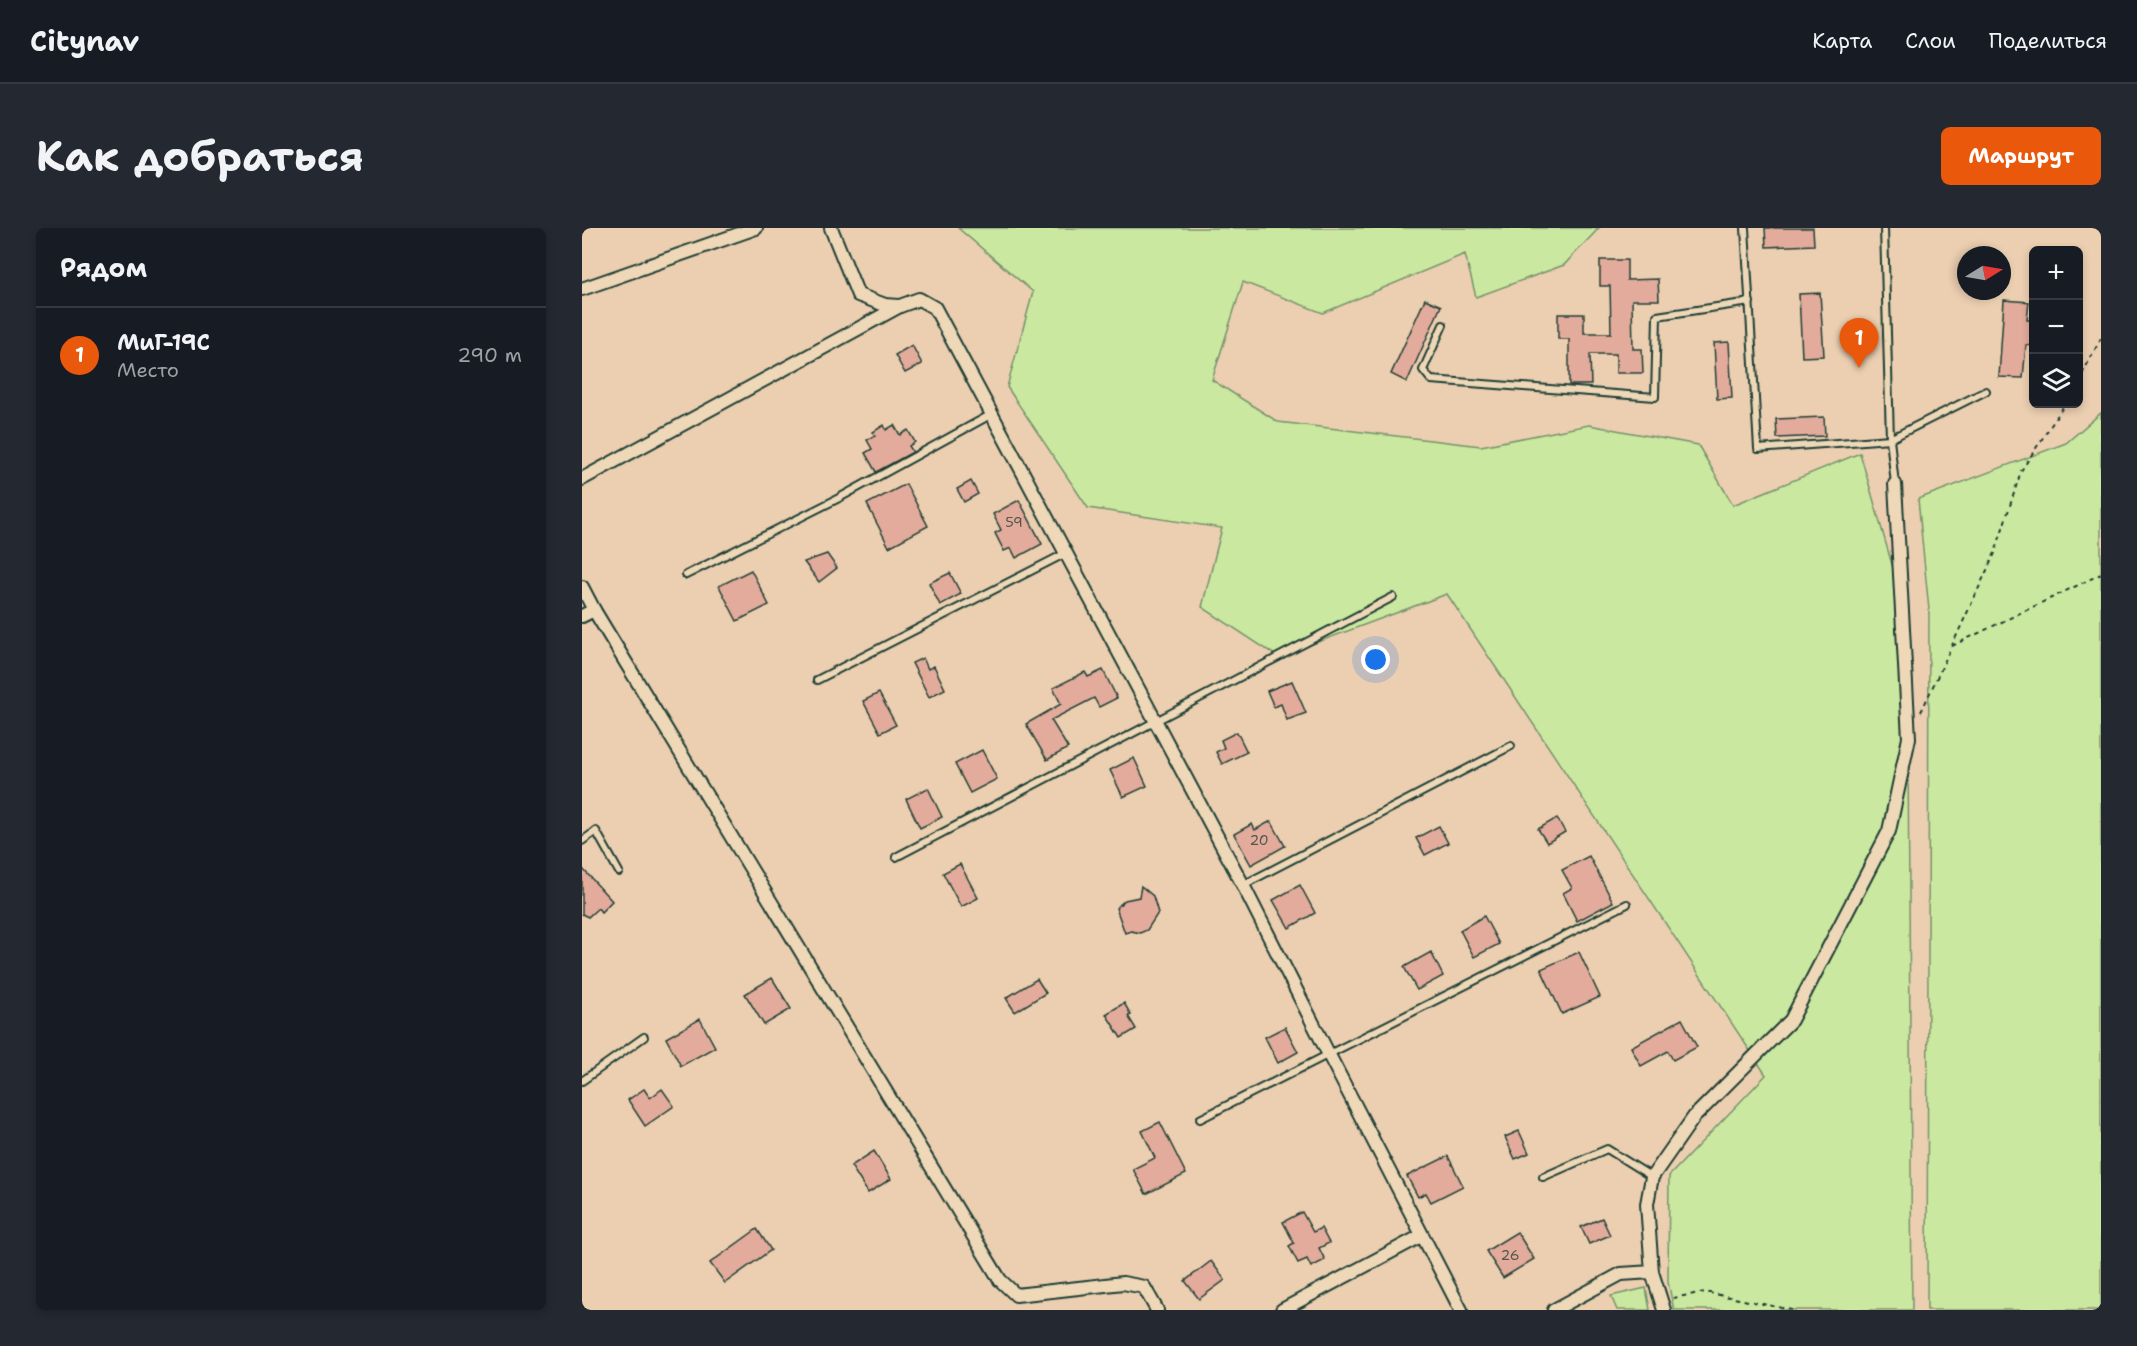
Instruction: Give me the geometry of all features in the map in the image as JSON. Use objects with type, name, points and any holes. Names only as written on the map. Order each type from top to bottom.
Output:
[{"type":"street","points":[[582,290],[756,228]]},
{"type":"street","points":[[831,228],[858,295],[885,306],[900,306]]},
{"type":"street","points":[[582,479],[900,306],[919,299],[934,308],[1243,885],[1421,1236],[1461,1310]]},
{"type":"street","points":[[1663,1305],[1652,1272],[1647,1204],[1652,1177],[1694,1117],[1791,1020],[1889,831],[1908,738],[1895,484]]},
{"type":"street","points":[[582,587],[1000,1280],[1016,1295],[1123,1283],[1144,1287],[1157,1310]]},
{"type":"street","points":[[582,616],[594,610]]},
{"type":"street","points":[[1282,1310],[1421,1236]]},
{"type":"street","points":[[1554,1310],[1621,1274],[1652,1272]]},
{"type":"lane","points":[[1746,228],[1758,449],[1890,439],[1986,391]]},
{"type":"lane","points":[[1884,228],[1890,439],[1895,484]]},
{"type":"lane","points":[[1443,325],[1423,370],[1431,380],[1655,397],[1657,316],[1750,302]]},
{"type":"lane","points":[[686,575],[839,498],[992,413]]},
{"type":"lane","points":[[817,680],[1066,553]]},
{"type":"lane","points":[[896,857],[1393,597]]},
{"type":"lane","points":[[1243,885],[1511,746]]},
{"type":"lane","points":[[582,841],[596,831],[619,872]]},
{"type":"lane","points":[[1200,1119],[1627,904]]},
{"type":"lane","points":[[582,1081],[644,1037]]},
{"type":"lane","points":[[1543,1177],[1606,1149],[1652,1177]]},
{"type":"path","points":[[2083,374],[2101,338]]},
{"type":"path","points":[[1918,718],[1995,553],[2021,471],[2062,408]]},
{"type":"path","points":[[1952,646],[2101,574]]},
{"type":"path","points":[[1663,1305],[1706,1293],[1792,1310]]},
{"type":"green space","points":[[958,228],[1599,228],[1564,265],[1476,297],[1465,254],[1323,313],[1243,282],[1212,380],[1278,422],[1481,446],[1589,425],[1698,445],[1733,505],[1860,453],[1907,617],[1912,1310],[1674,1310],[1668,1282],[1669,1176],[1766,1075],[1447,594],[1278,657],[1202,607],[1222,528],[1088,508],[1007,387],[1033,292]]},
{"type":"green space","points":[[2101,413],[2101,1310],[1927,1310],[1929,610],[1918,499],[2066,443]]},
{"type":"green space","points":[[1646,1288],[1650,1310],[1617,1310],[1611,1296]]},
{"type":"building","points":[[1765,228],[1813,228],[1814,245],[1766,247]]},
{"type":"building","points":[[1600,260],[1627,260],[1627,280],[1658,279],[1659,300],[1632,300],[1633,349],[1642,349],[1643,373],[1616,373],[1616,354],[1590,354],[1591,385],[1569,385],[1569,339],[1558,339],[1558,314],[1584,314],[1584,333],[1611,333],[1610,286],[1600,286]]},
{"type":"building","points":[[1820,293],[1824,356],[1802,357],[1799,294]]},
{"type":"building","points":[[1425,299],[1441,306],[1407,382],[1391,374]]},
{"type":"building","points":[[2004,300],[2029,302],[2027,320],[2029,320],[2029,345],[2026,345],[2023,378],[1999,377]]},
{"type":"building","points":[[1729,342],[1732,398],[1717,399],[1714,343]]},
{"type":"building","points":[[912,345],[922,364],[905,373],[895,355]]},
{"type":"building","points":[[1824,417],[1825,436],[1777,438],[1776,419]]},
{"type":"building","points":[[884,425],[886,430],[894,425],[900,435],[908,430],[915,442],[909,446],[913,452],[876,472],[865,453],[872,449],[867,440],[875,436],[873,432]]},
{"type":"building","points":[[971,481],[978,494],[964,502],[957,489]]},
{"type":"building","points":[[906,484],[928,526],[889,547],[867,504]]},
{"type":"building","points":[[1019,500],[1042,544],[1016,558],[1011,548],[1004,551],[995,533],[1001,530],[993,514]]},
{"type":"building","points":[[827,554],[837,568],[819,582],[804,562]]},
{"type":"building","points":[[751,570],[769,605],[737,621],[719,586]]},
{"type":"building","points":[[950,573],[961,594],[940,605],[929,583]]},
{"type":"building","points":[[923,658],[928,669],[934,666],[945,689],[929,697],[912,663]]},
{"type":"building","points":[[1103,670],[1117,698],[1099,707],[1094,698],[1051,720],[1068,748],[1047,760],[1026,724],[1061,704],[1053,688],[1085,672],[1088,677]]},
{"type":"building","points":[[1292,681],[1306,713],[1287,720],[1281,704],[1274,707],[1267,691]]},
{"type":"building","points":[[879,693],[896,725],[880,733],[863,701]]},
{"type":"building","points":[[1237,732],[1247,752],[1222,764],[1216,752],[1224,748],[1221,740]]},
{"type":"building","points":[[982,750],[997,779],[970,793],[955,764]]},
{"type":"building","points":[[1134,758],[1147,786],[1123,797],[1110,770]]},
{"type":"building","points":[[928,788],[942,817],[920,828],[906,799]]},
{"type":"building","points":[[1557,818],[1565,832],[1547,843],[1538,829]]},
{"type":"building","points":[[1271,821],[1285,846],[1251,865],[1234,834],[1252,824],[1255,830]]},
{"type":"building","points":[[1439,826],[1448,843],[1425,855],[1416,838]]},
{"type":"building","points":[[1589,856],[1613,902],[1577,921],[1563,893],[1572,888],[1562,870]]},
{"type":"building","points":[[960,864],[978,898],[961,907],[943,873]]},
{"type":"building","points":[[582,868],[612,901],[601,912],[598,908],[588,917],[582,914]]},
{"type":"building","points":[[1300,885],[1315,913],[1289,928],[1273,900]]},
{"type":"building","points":[[1141,886],[1153,896],[1158,913],[1147,930],[1140,933],[1131,931],[1125,933],[1116,908],[1125,900],[1139,897]]},
{"type":"building","points":[[1484,916],[1499,944],[1474,957],[1460,930]]},
{"type":"building","points":[[1431,952],[1443,976],[1417,990],[1404,967]]},
{"type":"building","points":[[1579,952],[1600,997],[1562,1014],[1541,969]]},
{"type":"building","points":[[772,978],[791,1009],[764,1025],[745,994]]},
{"type":"building","points":[[1037,979],[1046,993],[1015,1012],[1006,998]]},
{"type":"building","points":[[1124,1003],[1131,1015],[1128,1016],[1136,1029],[1121,1038],[1106,1014]]},
{"type":"building","points":[[700,1019],[715,1047],[681,1066],[666,1038]]},
{"type":"building","points":[[1682,1019],[1697,1047],[1673,1060],[1668,1051],[1641,1066],[1631,1047]]},
{"type":"building","points":[[1285,1027],[1298,1052],[1278,1063],[1265,1037]]},
{"type":"building","points":[[644,1089],[650,1098],[662,1089],[674,1106],[645,1126],[628,1100]]},
{"type":"building","points":[[1160,1122],[1186,1174],[1146,1194],[1133,1169],[1155,1158],[1142,1131]]},
{"type":"building","points":[[1519,1131],[1529,1153],[1515,1159],[1505,1137]]},
{"type":"building","points":[[874,1151],[891,1179],[868,1193],[851,1166]]},
{"type":"building","points":[[1448,1156],[1463,1186],[1431,1202],[1426,1193],[1418,1197],[1407,1176]]},
{"type":"building","points":[[1302,1212],[1313,1232],[1321,1228],[1329,1243],[1319,1248],[1325,1260],[1311,1267],[1307,1259],[1298,1263],[1289,1246],[1294,1243],[1283,1222]]},
{"type":"building","points":[[1602,1218],[1610,1235],[1589,1244],[1581,1227]]},
{"type":"building","points":[[757,1229],[771,1250],[725,1283],[710,1263]]},
{"type":"building","points":[[1517,1232],[1534,1259],[1503,1278],[1486,1251]]},
{"type":"building","points":[[1211,1261],[1225,1280],[1199,1299],[1185,1281]]},
{"type":"place","name":"МиГ-19С","points":[[1859,368]]}]
